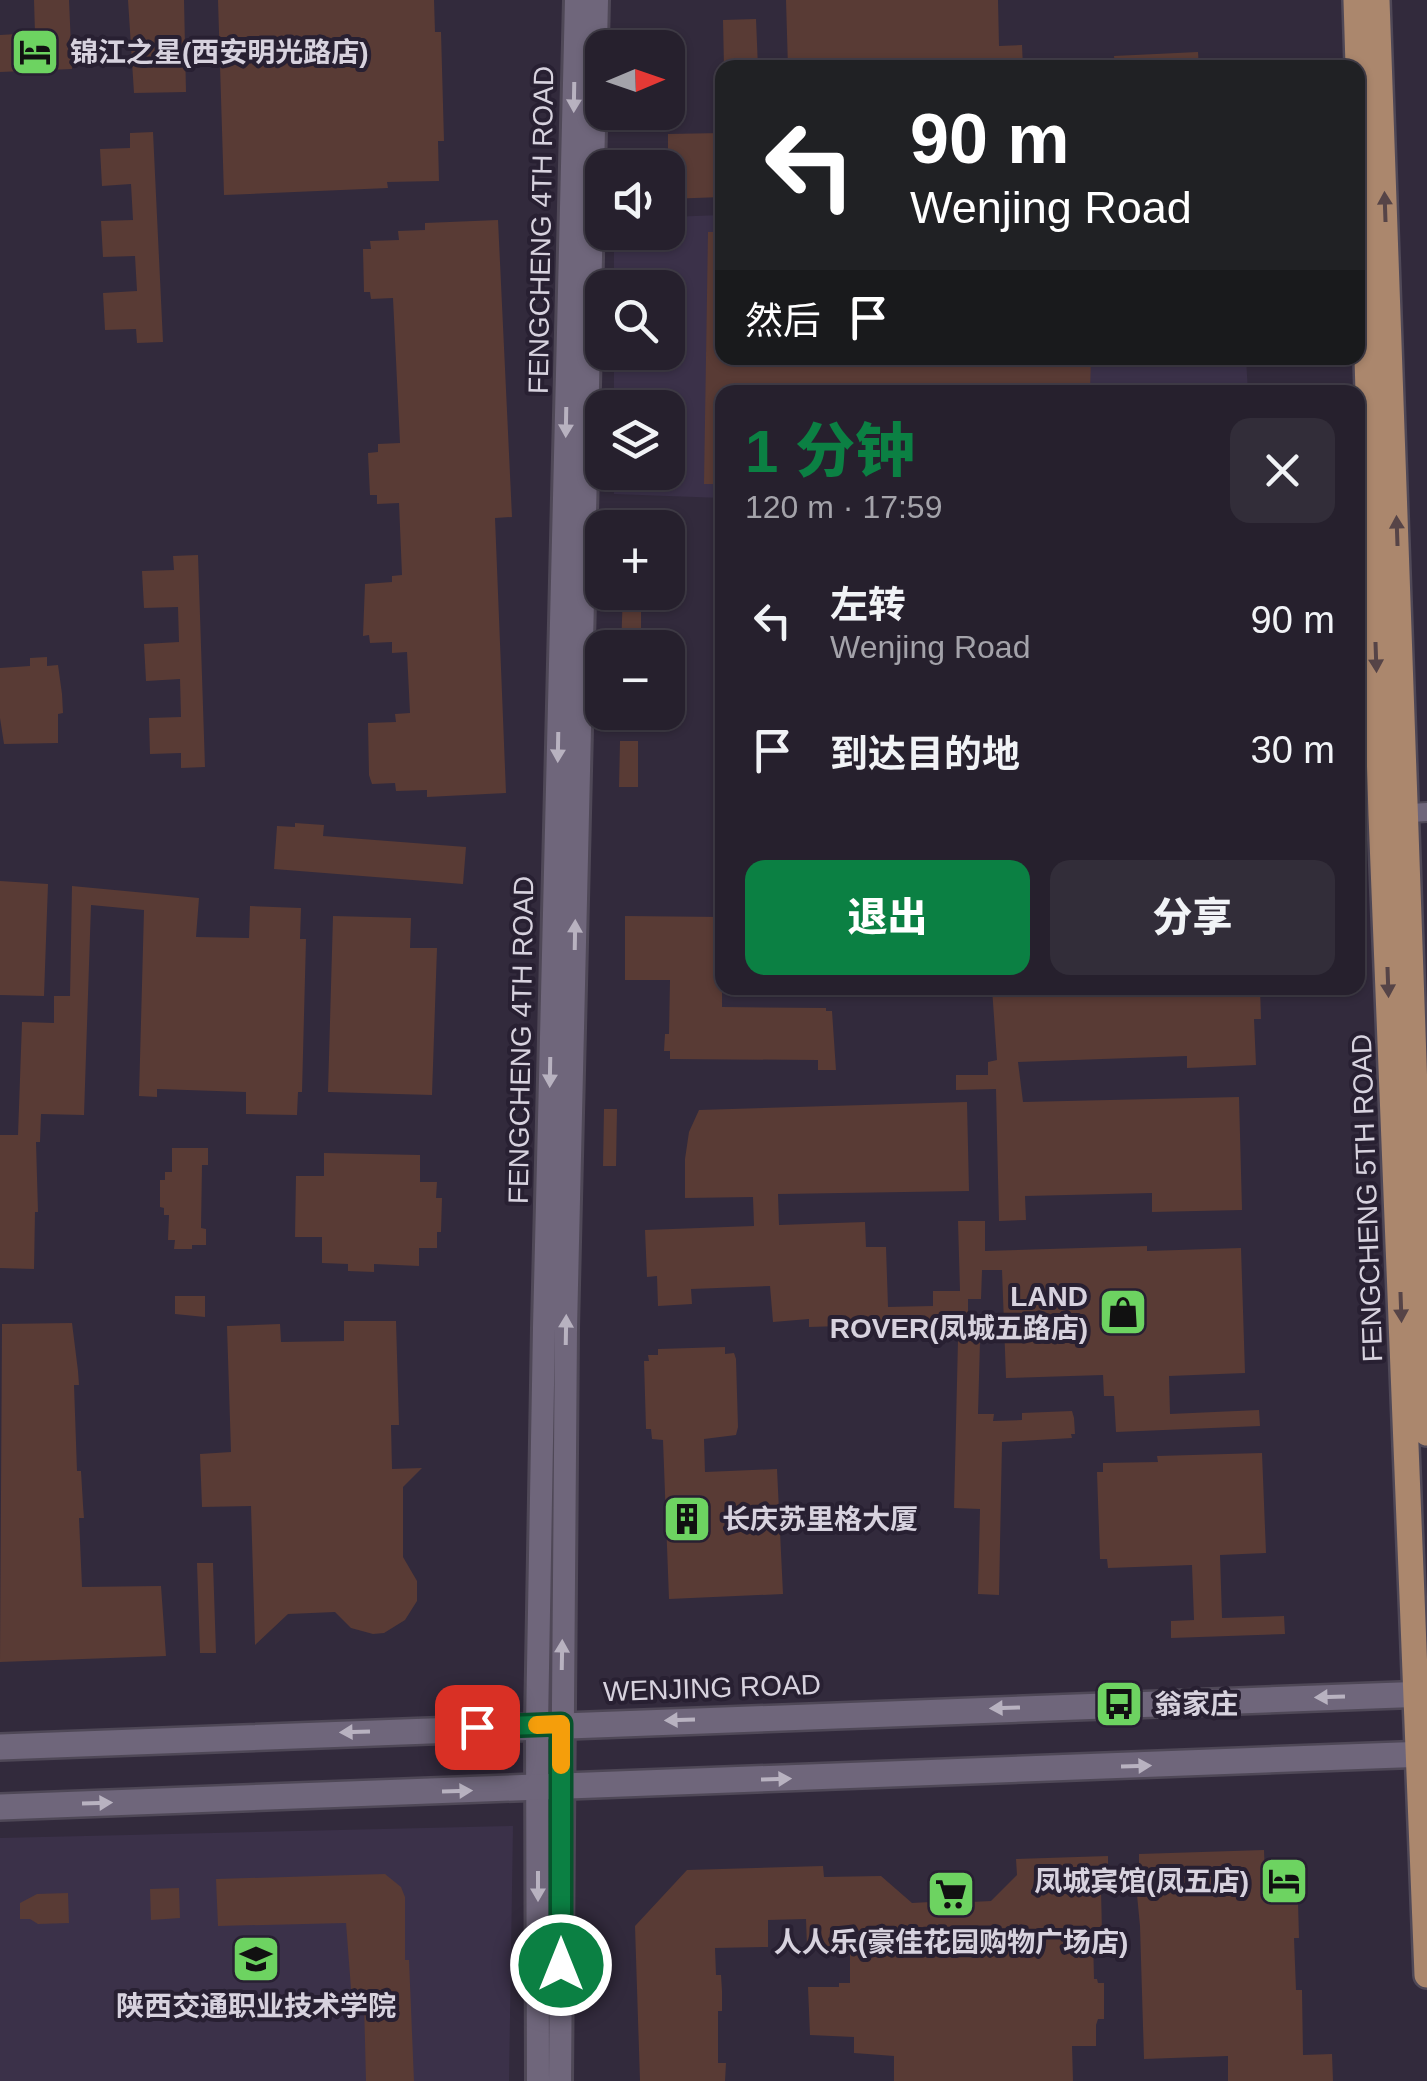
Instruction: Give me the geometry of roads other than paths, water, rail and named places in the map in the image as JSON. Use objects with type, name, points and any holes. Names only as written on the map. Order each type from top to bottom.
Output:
[{"type":"main road","name":"FENGCHENG 5TH ROAD","points":[[1356,0],[1358,60]]},
{"type":"main road","name":"FENGCHENG 5TH ROAD","points":[[1377,0],[1417,812],[1412,1090],[1427,1975]]},
{"type":"main road","name":"FENGCHENG 5TH ROAD","points":[[1365,293],[1381,815],[1412,1090],[1427,1433]]},
{"type":"main road","name":"WENJING ROAD","points":[[0,1747],[1422,1694]]},
{"type":"main road","points":[[0,1806],[1423,1754]]},
{"type":"street","name":"FENGCHENG 4TH ROAD","points":[[560,2081],[549,1724],[576,0]]},
{"type":"street","name":"FENGCHENG 4TH ROAD","points":[[549,1724],[567,1288],[597,0]]},
{"type":"street","points":[[1381,815],[1417,812]]},
{"type":"street","name":"FENGCHENG 4TH ROAD","points":[[538,2081],[550,1788]]},
{"type":"place","name":"锦江之星(西安明光路店)","points":[[35,52]]},
{"type":"place","name":"LAND ROVER(凤城五路店)","points":[[1123,1312]]},
{"type":"place","name":"长庆苏里格大厦","points":[[687,1519]]},
{"type":"place","name":"翁家庄","points":[[1119,1704]]},
{"type":"place","name":"凤城宾馆(凤五店)","points":[[1284,1881]]},
{"type":"place","name":"人人乐(豪佳花园购物广场店)","points":[[951,1894]]},
{"type":"place","name":"陕西交通职业技术学院","points":[[256,1959]]}]
